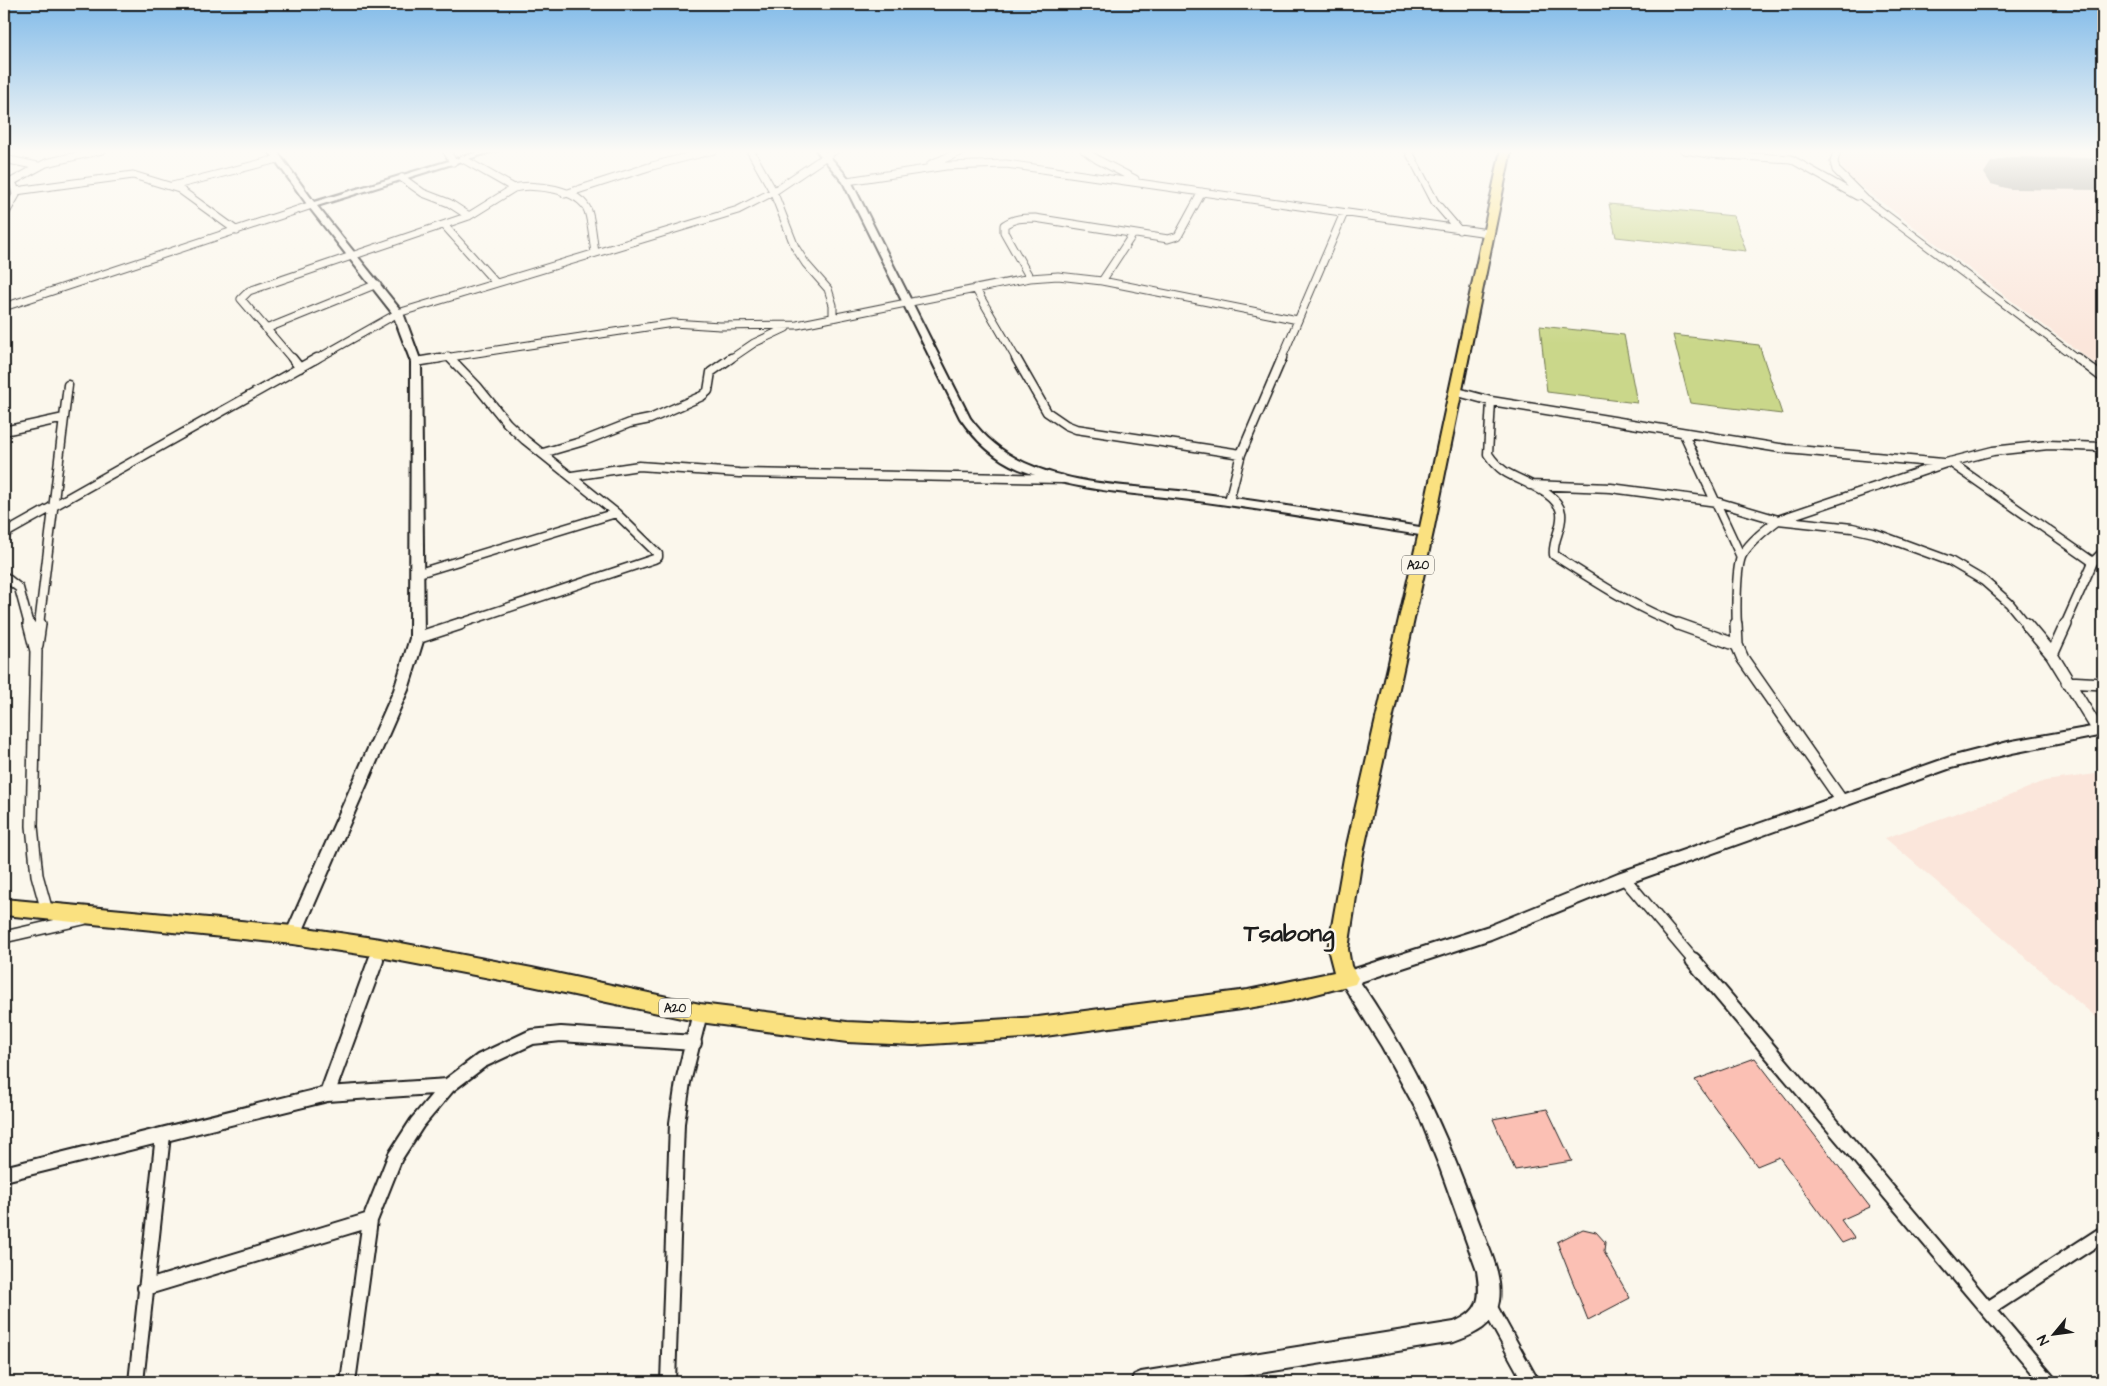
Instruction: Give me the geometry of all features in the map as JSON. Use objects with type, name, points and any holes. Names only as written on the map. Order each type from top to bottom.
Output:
[{"type":"main road","name":"A20","points":[[4,907],[293,935],[380,948],[532,977],[700,1014],[847,1032],[914,1035],[1070,1024],[1248,999],[1348,978],[1342,968],[1338,949],[1353,858],[1426,532],[1492,215]]},
{"type":"street","points":[[213,215],[237,231]]},
{"type":"street","points":[[4,307],[284,215]]},
{"type":"street","points":[[293,935],[401,690],[417,638],[419,573],[416,362],[398,313],[377,284],[351,255],[320,215]]},
{"type":"street","points":[[588,215],[595,253]]},
{"type":"street","points":[[4,534],[398,313],[722,215]]},
{"type":"street","points":[[781,215],[800,255],[831,291],[834,301],[832,317]]},
{"type":"street","points":[[864,215],[965,418],[974,432],[998,452],[1022,466],[1064,479]]},
{"type":"street","points":[[1030,278],[1004,232],[1004,225],[1010,220],[1035,218],[1168,239],[1178,236],[1190,215]]},
{"type":"street","points":[[1229,501],[1241,454],[1343,215]]},
{"type":"street","points":[[1355,215],[1488,233]]},
{"type":"street","points":[[1446,215],[1459,230]]},
{"type":"street","points":[[1886,215],[2103,378]]},
{"type":"street","points":[[300,368],[241,299],[243,295],[249,290],[468,216]]},
{"type":"street","points":[[444,225],[496,283]]},
{"type":"street","points":[[1102,281],[1133,234]]},
{"type":"street","points":[[543,453],[584,441],[630,423],[650,419],[702,396],[708,391],[711,372],[759,340],[797,325],[906,301],[1030,278],[1063,276],[1102,281],[1298,320]]},
{"type":"street","points":[[266,329],[377,284]]},
{"type":"street","points":[[975,288],[1048,412],[1057,420],[1076,429],[1241,454]]},
{"type":"street","points":[[416,362],[673,323],[720,326],[797,325]]},
{"type":"street","points":[[417,638],[658,558],[656,551],[616,513],[525,440],[448,356]]},
{"type":"street","points":[[47,912],[37,876],[32,826],[36,651],[68,385]]},
{"type":"street","points":[[1454,391],[1491,401],[1684,434],[1786,449],[1948,463],[2093,562]]},
{"type":"street","points":[[1491,401],[1488,454],[1504,471],[1547,494],[1559,505],[1561,512],[1552,548],[1554,555],[1633,604],[1659,617],[1737,645]]},
{"type":"street","points":[[4,430],[64,418]]},
{"type":"street","points":[[1684,434],[1741,556],[1736,603],[1737,645],[1743,659],[1842,800]]},
{"type":"street","points":[[1741,556],[1757,537],[1778,520],[1948,463],[1993,451],[2021,447],[2048,445],[2103,447]]},
{"type":"street","points":[[572,476],[639,466],[739,473],[1064,479],[1229,501],[1426,532]]},
{"type":"street","points":[[1141,1382],[1454,1332],[1465,1329],[1483,1315],[1489,1306],[1490,1290],[1487,1271],[1444,1152],[1405,1069],[1348,978],[1491,932],[1624,878],[1950,763],[2012,747],[2101,730],[2067,682],[2052,655],[2009,603],[1984,581],[1950,561],[1874,533],[1852,528],[1778,520],[1717,502],[1611,488],[1530,485]]},
{"type":"street","points":[[419,573],[616,513]]},
{"type":"street","points":[[2052,655],[2093,562],[2103,552]]},
{"type":"street","points":[[4,576],[19,588],[36,651]]},
{"type":"street","points":[[2067,682],[2103,684]]},
{"type":"street","points":[[1624,878],[2048,1382]]},
{"type":"street","points":[[4,937],[94,916]]},
{"type":"street","points":[[327,1094],[380,948]]},
{"type":"street","points":[[668,1382],[677,1123],[683,1082],[700,1014]]},
{"type":"street","points":[[348,1382],[370,1220],[395,1157],[416,1123],[448,1086],[482,1061],[503,1049],[532,1037],[561,1034],[694,1043]]},
{"type":"street","points":[[4,1174],[327,1094],[448,1086]]},
{"type":"street","points":[[136,1382],[163,1135]]},
{"type":"street","points":[[145,1288],[370,1220]]},
{"type":"street","points":[[1988,1309],[2103,1234]]},
{"type":"street","points":[[1489,1306],[1531,1382]]},
{"type":"shaded area","points":[[1898,215],[2103,215],[2103,370]]},
{"type":"shaded area","points":[[2103,773],[2103,1023],[1885,838],[1988,802],[1999,800],[2045,781]]},
{"type":"green space","points":[[1611,215],[1734,216],[1746,251],[1616,237]]},
{"type":"green space","points":[[1540,326],[1624,335],[1637,403],[1547,392]]},
{"type":"green space","points":[[1673,335],[1759,345],[1782,414],[1690,403]]},
{"type":"building","points":[[1755,1058],[1870,1207],[1841,1220],[1854,1238],[1842,1243],[1779,1157],[1757,1166],[1695,1080]]},
{"type":"building","points":[[1547,1109],[1572,1161],[1515,1170],[1493,1119]]},
{"type":"building","points":[[1583,1229],[1596,1232],[1605,1242],[1604,1252],[1630,1298],[1588,1320],[1557,1242]]},
{"type":"district","name":"Tsabong","points":[[1289,934]]}]
